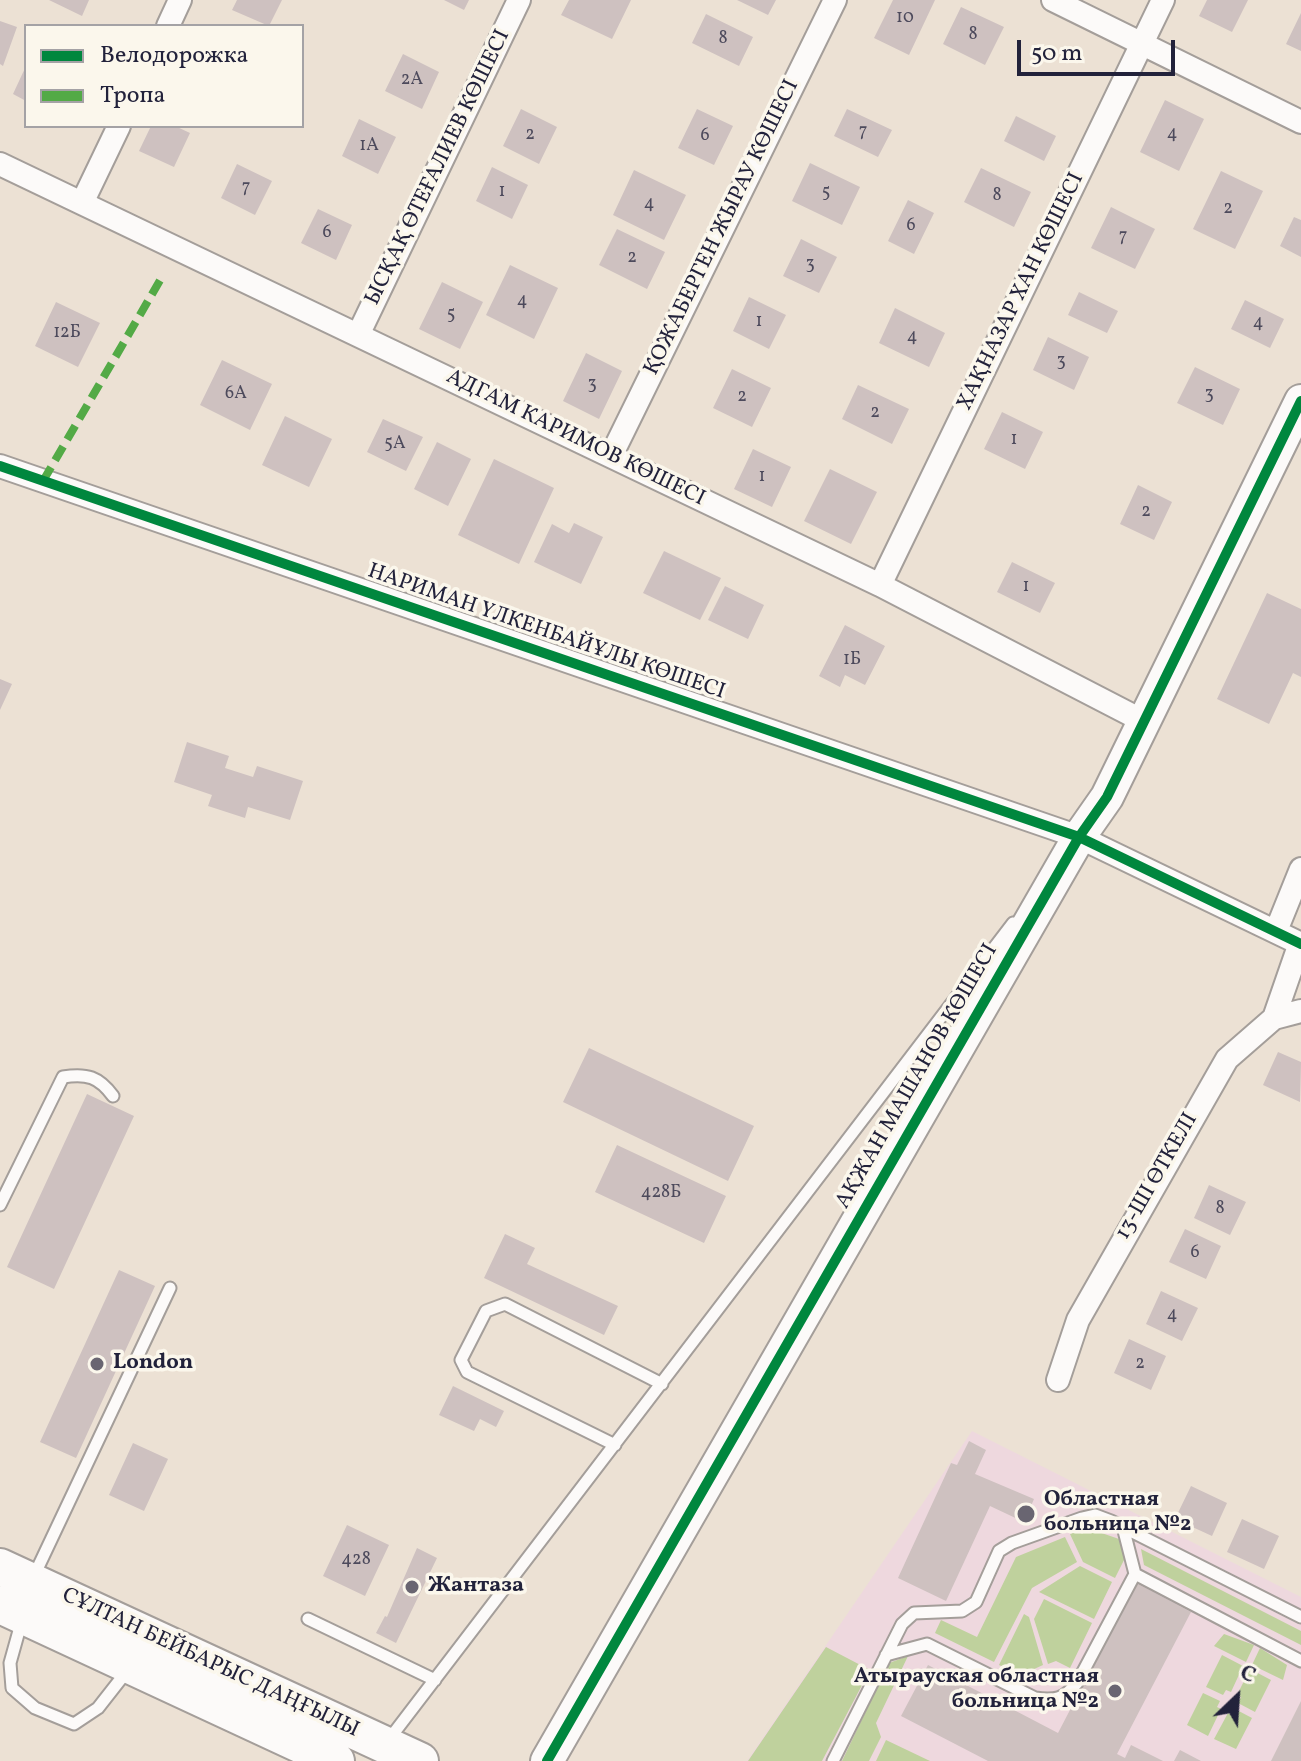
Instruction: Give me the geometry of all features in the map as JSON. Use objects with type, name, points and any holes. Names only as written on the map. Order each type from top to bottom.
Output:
[{"type":"main road","name":"СҰЛТАН БЕЙБАРЫС ДАҢҒЫЛЫ","points":[[14,1592],[336,1761]]},
{"type":"main road","name":"СҰЛТАН БЕЙБАРЫС ДАҢҒЫЛЫ","points":[[145,1659],[386,1745],[420,1761]]},
{"type":"street","points":[[169,24],[180,0]]},
{"type":"street","name":"ЫСҚАҚ ӨТЕҒАЛИЕВ КӨШЕСІ","points":[[358,335],[519,0]]},
{"type":"street","name":"ҚОЖАБЕРГЕН ЖЫРАУ КӨШЕСІ","points":[[611,456],[835,0]]},
{"type":"street","points":[[1053,0],[1301,122]]},
{"type":"street","name":"ХАҚНАЗАР ХАН КӨШЕСІ","points":[[880,585],[1163,0]]},
{"type":"street","points":[[82,203],[118,128]]},
{"type":"street","name":"АДГАМ КАРИМОВ КӨШЕСІ","points":[[0,164],[880,585],[1145,722]]},
{"type":"street","name":"АҚЖАН МАШАНОВ КӨШЕСІ","points":[[547,1761],[1079,837],[1107,797],[1301,401]]},
{"type":"street","name":"НАРИМАН ҮЛКЕНБАЙҰЛЫ КӨШЕСІ","points":[[0,466],[1079,837],[1300,944]]},
{"type":"street","points":[[1276,931],[1301,869]]},
{"type":"street","points":[[1274,1018],[1300,944]]},
{"type":"street","name":"13-ШІ ӨТКЕЛІ","points":[[1058,1380],[1078,1320],[1227,1059],[1274,1018],[1301,1011]]},
{"type":"lane","points":[[386,1745],[1079,837]]},
{"type":"lane","points":[[0,1205],[63,1077],[83,1074],[93,1077],[102,1081],[113,1096]]},
{"type":"lane","points":[[145,1659],[98,1708],[74,1724],[35,1708],[12,1688],[10,1663],[14,1592],[170,1288]]},
{"type":"lane","points":[[615,1445],[467,1372],[461,1360],[486,1311],[505,1304],[662,1384]]},
{"type":"lane","points":[[833,1761],[902,1624],[914,1613],[962,1611],[976,1602],[999,1551],[1012,1543],[1095,1515],[1301,1617]]},
{"type":"lane","points":[[886,1655],[927,1644],[1035,1698],[1054,1701],[1067,1695],[1077,1683],[1135,1574],[1123,1527]]},
{"type":"lane","points":[[1135,1574],[1301,1661]]},
{"type":"lane","points":[[308,1619],[435,1680]]},
{"type":"shaded area","name":"Областная больница №2","points":[[972,1431],[1301,1597],[1301,1761],[747,1761]]},
{"type":"green space","points":[[1087,1528],[1119,1539],[1125,1558],[1115,1578],[1083,1562],[1070,1534]]},
{"type":"green space","points":[[1065,1537],[1077,1562],[1032,1588],[994,1662],[935,1633],[941,1620],[977,1637],[1016,1557]]},
{"type":"green space","points":[[1141,1549],[1301,1631],[1301,1645],[1144,1565]]},
{"type":"green space","points":[[1080,1566],[1112,1582],[1094,1619],[1039,1592]]},
{"type":"green space","points":[[1044,1599],[1092,1623],[1070,1668],[1056,1661],[1048,1664],[1034,1619]]},
{"type":"green space","points":[[1024,1614],[1029,1617],[1043,1665],[1032,1670],[1028,1679],[999,1665]]},
{"type":"green space","points":[[1224,1634],[1254,1645],[1246,1662],[1214,1646]]},
{"type":"green space","points":[[826,1647],[870,1670],[822,1761],[748,1761]]},
{"type":"green space","points":[[1260,1648],[1287,1665],[1283,1680],[1252,1665]]},
{"type":"green space","points":[[1222,1655],[1243,1666],[1231,1692],[1226,1690],[1223,1695],[1206,1687]]},
{"type":"green space","points":[[908,1656],[876,1723],[881,1737],[869,1761],[842,1761],[889,1663]]},
{"type":"green space","points":[[1250,1669],[1271,1680],[1255,1712],[1238,1703],[1241,1697],[1237,1695]]},
{"type":"green space","points":[[1203,1693],[1220,1701],[1217,1707],[1221,1709],[1208,1736],[1187,1725]]},
{"type":"green space","points":[[1235,1709],[1252,1718],[1236,1749],[1214,1739],[1228,1713],[1232,1715]]},
{"type":"green space","points":[[886,1740],[930,1761],[876,1761]]},
{"type":"building","points":[[49,0],[89,0],[82,16]]},
{"type":"building","points":[[237,0],[282,0],[270,24],[232,10]]},
{"type":"building","points":[[444,0],[469,0],[464,10]]},
{"type":"building","points":[[569,0],[631,0],[612,39],[561,15]]},
{"type":"building","points":[[737,0],[776,0],[768,15]]},
{"type":"building","points":[[893,0],[935,0],[909,55],[874,38]]},
{"type":"building","points":[[1207,0],[1248,0],[1232,32],[1199,16]]},
{"type":"building","points":[[961,7],[1004,27],[985,65],[943,44]]},
{"type":"building","points":[[1301,13],[1301,51],[1286,44]]},
{"type":"building","points":[[706,14],[753,37],[739,66],[692,43]]},
{"type":"building","points":[[0,21],[17,27],[3,66],[0,64]]},
{"type":"building","points":[[403,54],[439,72],[422,109],[385,91]]},
{"type":"building","points":[[24,70],[24,100],[13,94]]},
{"type":"building","points":[[1165,100],[1204,119],[1179,171],[1140,152]]},
{"type":"building","points":[[521,109],[557,127],[539,164],[503,146]]},
{"type":"building","points":[[697,109],[733,126],[714,165],[678,148]]},
{"type":"building","points":[[847,109],[892,130],[878,157],[834,136]]},
{"type":"building","points":[[1016,116],[1056,136],[1044,161],[1004,141]]},
{"type":"building","points":[[359,119],[396,137],[378,174],[342,156]]},
{"type":"building","points":[[150,128],[179,128],[190,133],[174,167],[139,151]]},
{"type":"building","points":[[810,163],[860,187],[842,225],[792,201]]},
{"type":"building","points":[[237,164],[272,181],[255,215],[221,198]]},
{"type":"building","points":[[492,167],[528,185],[512,219],[476,201]]},
{"type":"building","points":[[981,168],[1031,192],[1014,227],[964,202]]},
{"type":"building","points":[[634,170],[686,195],[664,240],[613,215]]},
{"type":"building","points":[[1221,171],[1263,191],[1235,249],[1193,229]]},
{"type":"building","points":[[908,200],[934,213],[914,254],[888,241]]},
{"type":"building","points":[[1111,207],[1155,229],[1135,269],[1091,248]]},
{"type":"building","points":[[318,209],[352,225],[336,260],[301,243]]},
{"type":"building","points":[[1294,217],[1301,220],[1301,257],[1280,246]]},
{"type":"building","points":[[617,229],[665,252],[647,289],[599,265]]},
{"type":"building","points":[[801,239],[837,257],[819,293],[783,276]]},
{"type":"building","points":[[510,265],[558,288],[534,339],[486,315]]},
{"type":"building","points":[[442,282],[483,302],[460,349],[419,329]]},
{"type":"building","points":[[1079,292],[1118,311],[1107,333],[1068,315]]},
{"type":"building","points":[[749,297],[786,315],[769,349],[733,331]]},
{"type":"building","points":[[1245,300],[1284,319],[1270,348],[1231,329]]},
{"type":"building","points":[[56,302],[100,323],[78,367],[35,346]]},
{"type":"building","points":[[895,308],[945,333],[929,367],[879,343]]},
{"type":"building","points":[[1048,337],[1089,357],[1074,390],[1033,370]]},
{"type":"building","points":[[586,353],[622,371],[599,419],[563,401]]},
{"type":"building","points":[[222,360],[272,384],[250,430],[200,405]]},
{"type":"building","points":[[1195,367],[1240,389],[1223,425],[1177,403]]},
{"type":"building","points":[[732,369],[771,388],[752,427],[713,408]]},
{"type":"building","points":[[858,385],[909,409],[892,444],[842,419]]},
{"type":"building","points":[[1002,412],[1043,432],[1025,469],[984,449]]},
{"type":"building","points":[[285,416],[332,439],[309,487],[262,465]]},
{"type":"building","points":[[383,419],[423,437],[406,471],[367,452]]},
{"type":"building","points":[[437,442],[471,459],[448,506],[414,489]]},
{"type":"building","points":[[753,449],[791,467],[772,507],[734,489]]},
{"type":"building","points":[[494,459],[554,488],[519,564],[458,535]]},
{"type":"building","points":[[830,469],[877,492],[851,544],[804,521]]},
{"type":"building","points":[[1138,485],[1172,502],[1154,540],[1120,524]]},
{"type":"building","points":[[574,523],[603,537],[581,584],[534,562],[552,524],[569,533]]},
{"type":"building","points":[[664,551],[721,578],[700,620],[643,593]]},
{"type":"building","points":[[1012,562],[1055,583],[1040,613],[997,592]]},
{"type":"building","points":[[725,586],[764,605],[748,639],[708,620]]},
{"type":"building","points":[[1267,593],[1301,609],[1301,677],[1293,673],[1269,724],[1217,699]]},
{"type":"building","points":[[845,625],[885,646],[865,685],[845,675],[840,687],[819,676]]},
{"type":"building","points":[[0,679],[12,684],[0,710]]},
{"type":"building","points":[[187,742],[229,756],[225,768],[253,777],[257,766],[303,781],[290,820],[248,807],[245,818],[208,806],[212,795],[174,782]]},
{"type":"building","points":[[589,1048],[754,1126],[728,1181],[563,1102]]},
{"type":"building","points":[[1278,1052],[1301,1062],[1300,1102],[1263,1085]]},
{"type":"building","points":[[87,1094],[134,1116],[54,1289],[7,1267]]},
{"type":"building","points":[[617,1145],[726,1196],[704,1243],[595,1192]]},
{"type":"building","points":[[1209,1185],[1246,1202],[1230,1235],[1194,1218]]},
{"type":"building","points":[[1185,1229],[1221,1246],[1206,1279],[1169,1262]]},
{"type":"building","points":[[505,1234],[535,1248],[527,1264],[618,1306],[604,1335],[484,1278]]},
{"type":"building","name":"London","points":[[119,1270],[155,1286],[76,1458],[40,1442]]},
{"type":"building","points":[[1161,1291],[1198,1308],[1182,1341],[1146,1324]]},
{"type":"building","points":[[1129,1339],[1166,1356],[1151,1390],[1114,1373]]},
{"type":"building","points":[[453,1386],[504,1411],[496,1427],[480,1419],[474,1431],[439,1415]]},
{"type":"building","points":[[969,1441],[986,1450],[975,1474],[1034,1499],[1024,1522],[990,1506],[946,1601],[898,1578],[951,1463],[957,1465]]},
{"type":"building","points":[[133,1443],[168,1459],[144,1511],[109,1495]]},
{"type":"building","points":[[1191,1486],[1227,1503],[1212,1536],[1175,1519]]},
{"type":"building","points":[[1242,1519],[1279,1536],[1264,1569],[1227,1552]]},
{"type":"building","points":[[347,1525],[389,1545],[365,1596],[323,1576]]},
{"type":"building","name":"Жантаза","points":[[417,1548],[437,1558],[396,1643],[376,1633],[387,1617]]},
{"type":"building","name":"Атырауская областная больница №2","points":[[1136,1583],[1191,1612],[1117,1754],[1125,1758],[1131,1745],[1163,1761],[988,1761],[901,1716],[928,1665],[1058,1733]]},
{"type":"building","points":[[1301,1701],[1301,1761],[1271,1761]]},
{"type":"building","points":[[1180,1750],[1201,1761],[1174,1761]]},
{"type":"marked path","points":[[43,481],[162,277]]},
{"type":"cycle path","points":[[547,1761],[1079,837],[1107,797],[1301,401]]},
{"type":"cycle path","points":[[0,466],[1079,837],[1301,944]]},
{"type":"place","name":"London","points":[[97,1364]]},
{"type":"place","name":"Областная больница №2","points":[[1026,1514]]},
{"type":"place","name":"Жантаза","points":[[412,1587]]},
{"type":"place","name":"Атырауская областная больница №2","points":[[1115,1691]]}]
